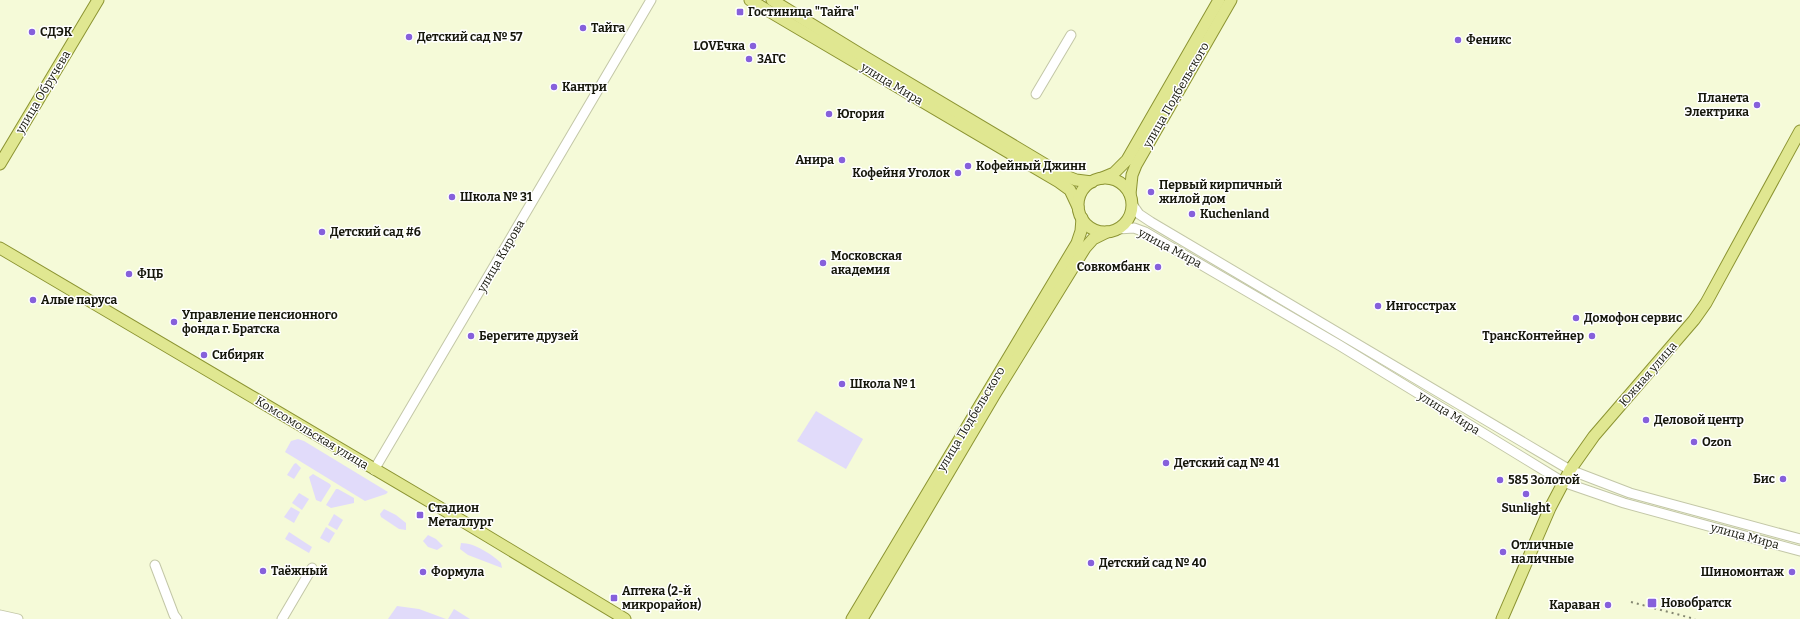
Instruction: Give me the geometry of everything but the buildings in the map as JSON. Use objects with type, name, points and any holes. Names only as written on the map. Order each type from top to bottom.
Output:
[{"type":"main road","name":"улица Обручева","points":[[0,164],[98,0]]},
{"type":"main road","name":"улица Мира","points":[[750,0],[1035,164]]},
{"type":"main road","name":"улица Мира","points":[[772,0],[1035,164]]},
{"type":"main road","name":"улица Подбельского","points":[[1097,180],[1114,173],[1127,160],[1219,0]]},
{"type":"main road","name":"улица Подбельского","points":[[1131,199],[1132,176],[1136,165],[1231,0]]},
{"type":"main road","points":[[787,22],[793,12]]},
{"type":"main road","name":"Южная улица","points":[[1502,619],[1563,482],[1570,470],[1594,436],[1694,320],[1706,303],[1800,131]]},
{"type":"main road","points":[[1035,164],[1070,178],[1119,181],[1131,199],[1127,220],[1118,229],[1107,232],[1090,227],[1082,218],[1074,196],[1066,186],[1035,164]]},
{"type":"main road","points":[[1078,207],[1083,190],[1097,180]]},
{"type":"main road","name":"улица Подбельского","points":[[852,619],[1077,243],[1081,231],[1082,218]]},
{"type":"main road","name":"улица Подбельского","points":[[862,619],[976,426],[1085,248],[1093,239],[1107,232]]},
{"type":"main road","name":"Комсомольская улица","points":[[0,248],[444,510],[624,619]]},
{"type":"street","name":"улица Кирова","points":[[374,470],[651,0]]},
{"type":"street","points":[[1036,94],[1070,36]]},
{"type":"street","name":"улица Мира","points":[[1131,199],[1139,214],[1151,222],[1570,470],[1630,493],[1800,539]]},
{"type":"street","name":"улица Мира","points":[[1118,229],[1134,228],[1145,232],[1339,345],[1563,482],[1624,503],[1800,551]]},
{"type":"street","points":[[1777,533],[1796,534],[1800,532]]},
{"type":"street","points":[[155,565],[174,615],[177,619]]},
{"type":"street","points":[[282,619],[312,568]]},
{"type":"street","points":[[0,615],[18,619]]},
{"type":"shaded area","points":[[816,411],[863,439],[846,469],[797,441]]},
{"type":"shaded area","points":[[298,439],[304,441],[388,492],[365,501],[285,452],[291,441]]},
{"type":"shaded area","points":[[296,463],[301,468],[294,479],[287,475]]},
{"type":"shaded area","points":[[313,474],[331,486],[321,502],[316,500],[309,477]]},
{"type":"shaded area","points":[[336,489],[354,498],[354,503],[331,508],[326,505]]},
{"type":"shaded area","points":[[299,493],[309,499],[302,510],[292,503]]},
{"type":"shaded area","points":[[291,507],[300,512],[294,523],[284,517]]},
{"type":"shaded area","points":[[384,509],[396,515],[406,523],[406,530],[399,529],[381,517],[380,514]]},
{"type":"shaded area","points":[[334,514],[343,520],[337,530],[328,525]]},
{"type":"shaded area","points":[[326,527],[335,533],[329,543],[320,538]]},
{"type":"shaded area","points":[[289,532],[312,547],[309,553],[285,539]]},
{"type":"shaded area","points":[[428,535],[436,539],[443,546],[437,550],[428,547],[423,541]]},
{"type":"shaded area","points":[[461,543],[472,545],[488,553],[501,563],[502,568],[468,555],[460,549]]},
{"type":"shaded area","points":[[397,606],[419,609],[446,619],[388,619]]},
{"type":"shaded area","points":[[454,609],[470,619],[448,619]]},
{"type":"railway","points":[[1631,602],[1695,619]]},
{"type":"place","name":"Гостиница \"Тайга\"","points":[[740,12]]},
{"type":"place","name":"Тайга","points":[[583,28]]},
{"type":"place","name":"СДЭК","points":[[32,32]]},
{"type":"place","name":"Детский сад № 57","points":[[409,37]]},
{"type":"place","name":"Феникс","points":[[1458,40]]},
{"type":"place","name":"LOVEчка","points":[[753,46]]},
{"type":"place","name":"ЗАГС","points":[[749,59]]},
{"type":"place","name":"Кантри","points":[[554,87]]},
{"type":"place","name":"Планета Электрика","points":[[1757,105]]},
{"type":"place","name":"Югория","points":[[829,114]]},
{"type":"place","name":"Анира","points":[[842,160]]},
{"type":"place","name":"Кофейный Джинн","points":[[968,166]]},
{"type":"place","name":"Кофейня Уголок","points":[[958,173]]},
{"type":"place","name":"Первый кирпичный жилой дом","points":[[1151,192]]},
{"type":"place","name":"Школа № 31","points":[[452,197]]},
{"type":"place","name":"Kuchenland","points":[[1192,214]]},
{"type":"place","name":"Детский сад #6","points":[[322,232]]},
{"type":"place","name":"Московская академия","points":[[823,263]]},
{"type":"place","name":"Совкомбанк","points":[[1158,267]]},
{"type":"place","name":"ФЦБ","points":[[129,274]]},
{"type":"place","name":"Алые паруса","points":[[33,300]]},
{"type":"place","name":"Ингосстрах","points":[[1378,306]]},
{"type":"place","name":"Домофон сервис","points":[[1576,318]]},
{"type":"place","name":"Управление пенсионного фонда г. Братска","points":[[174,322]]},
{"type":"place","name":"Берегите друзей","points":[[471,336]]},
{"type":"place","name":"ТрансКонтейнер","points":[[1592,336]]},
{"type":"place","name":"Сибиряк","points":[[204,355]]},
{"type":"place","name":"Школа № 1","points":[[842,384]]},
{"type":"place","name":"Деловой центр","points":[[1646,420]]},
{"type":"place","name":"Ozon","points":[[1694,442]]},
{"type":"place","name":"Детский сад № 41","points":[[1166,463]]},
{"type":"place","name":"Бис","points":[[1783,479]]},
{"type":"place","name":"585 Золотой","points":[[1500,480]]},
{"type":"place","name":"Sunlight","points":[[1526,494]]},
{"type":"place","name":"Стадион Металлург","points":[[420,515]]},
{"type":"place","name":"Отличные наличные","points":[[1503,552]]},
{"type":"place","name":"Детский сад № 40","points":[[1091,563]]},
{"type":"place","name":"Таёжный","points":[[263,571]]},
{"type":"place","name":"Формула","points":[[423,572]]},
{"type":"place","name":"Шиномонтаж","points":[[1792,572]]},
{"type":"place","name":"Аптека (2-й микрорайон)","points":[[614,598]]},
{"type":"place","name":"Новобратск","points":[[1652,603]]},
{"type":"place","name":"Караван","points":[[1608,605]]}]
